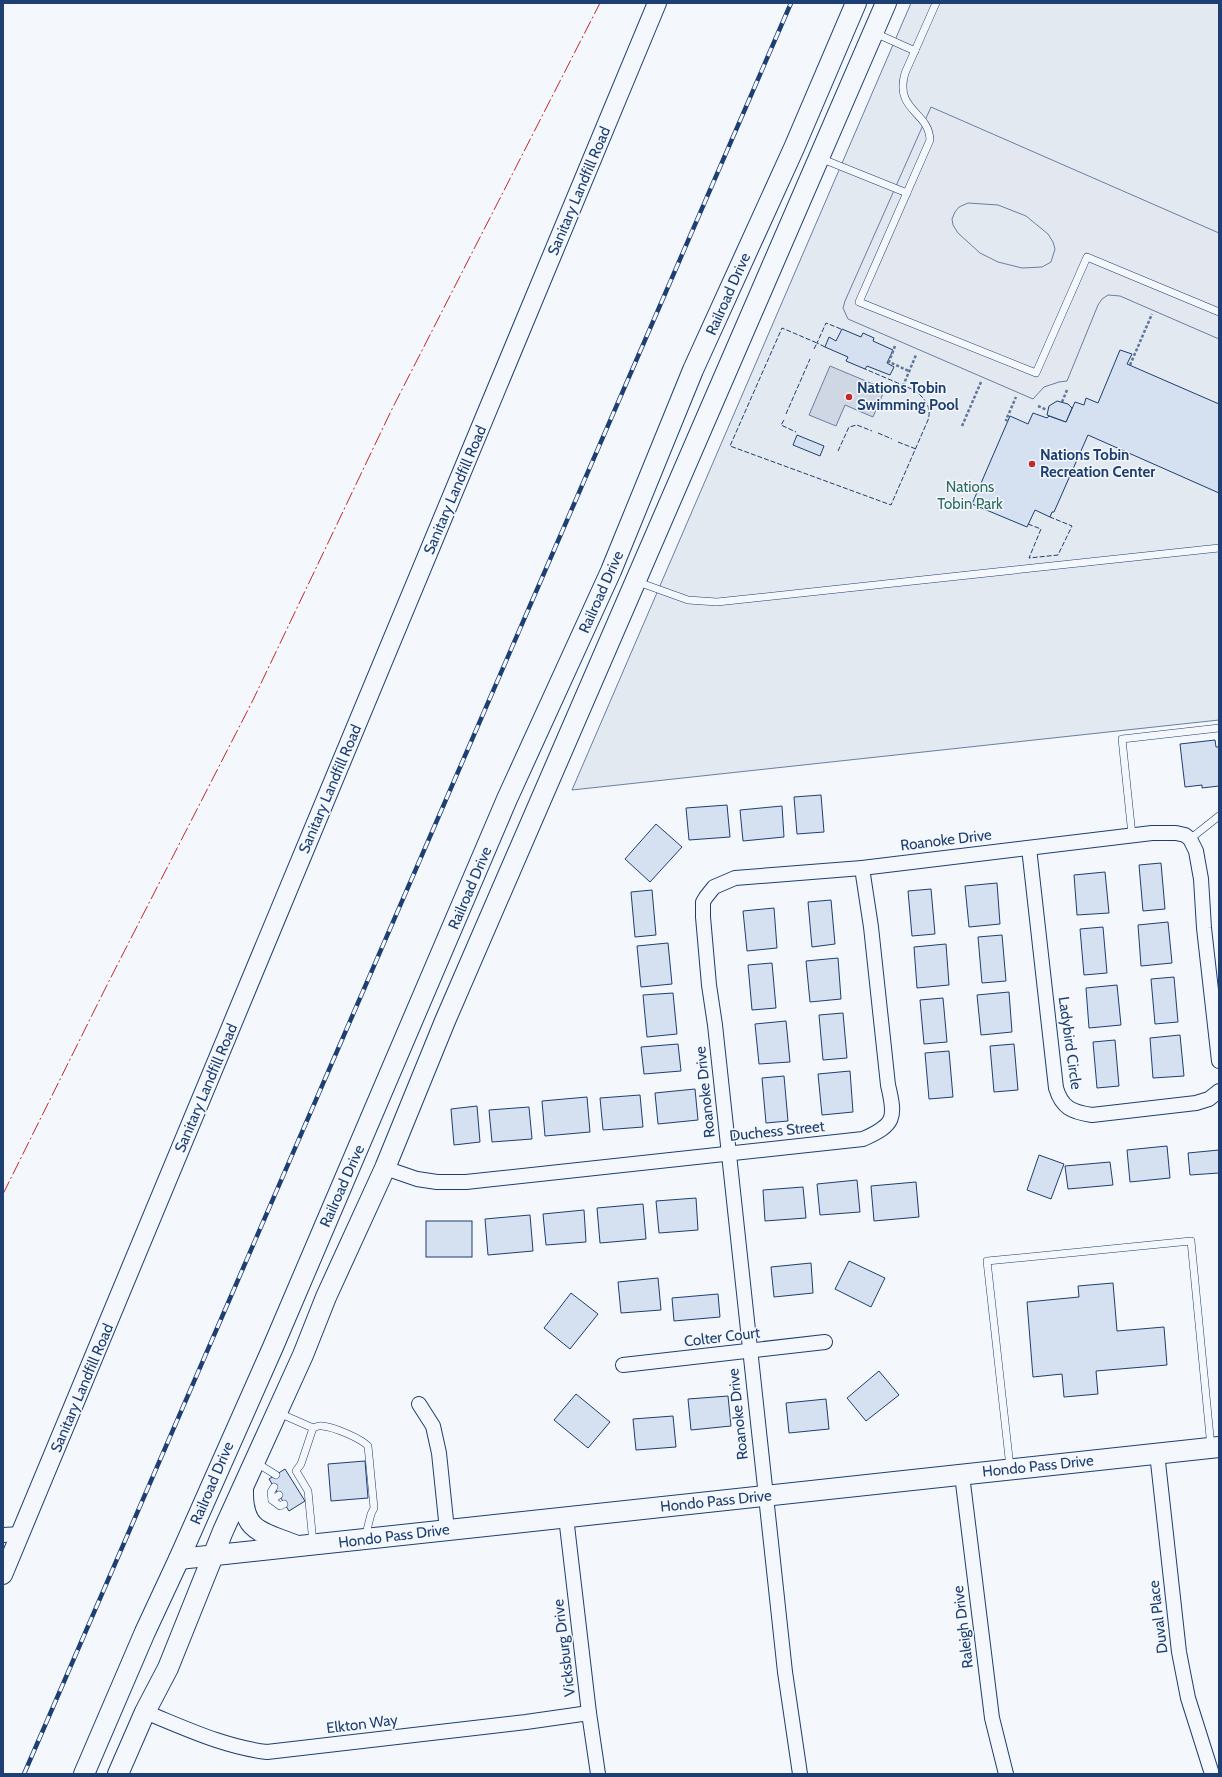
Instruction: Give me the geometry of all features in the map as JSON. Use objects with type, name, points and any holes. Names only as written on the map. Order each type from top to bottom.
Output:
[{"type":"main road","name":"Railroad Drive","points":[[84,1774],[369,1126],[508,799],[611,571],[694,370],[794,148],[856,3]]},
{"type":"main road","name":"Railroad Drive","points":[[118,1774],[145,1712],[168,1668],[212,1557],[303,1355],[326,1297],[385,1168],[445,1021],[637,582],[886,3]]},
{"type":"main road","points":[[794,148],[820,158]]},
{"type":"main road","points":[[611,571],[637,582]]},
{"type":"main road","name":"Hondo Pass Drive","points":[[179,1560],[1215,1447]]},
{"type":"main road","points":[[244,1487],[243,1504],[245,1515],[252,1526],[306,1546]]},
{"type":"street","name":"Sanitary Landfill Road","points":[[3,1575],[657,3]]},
{"type":"street","name":"Roanoke Drive","points":[[800,1774],[785,1672],[764,1496],[703,925],[704,902],[706,897],[714,887],[734,878],[862,868],[1152,833],[1176,833],[1184,835],[1190,839]]},
{"type":"street","points":[[1190,839],[1196,851],[1201,879],[1204,928],[1219,1061]]},
{"type":"street","name":"Ladybird Circle","points":[[1029,848],[1056,1088],[1058,1096],[1066,1107],[1080,1114],[1092,1115],[1196,1104],[1209,1099],[1219,1091]]},
{"type":"street","name":"Duchess Street","points":[[385,1168],[417,1179],[437,1182],[466,1182],[863,1139],[880,1131],[888,1125],[892,1117],[892,1101],[888,1086],[871,927],[862,868]]},
{"type":"street","name":"Colter Court","points":[[623,1365],[825,1342]]},
{"type":"street","points":[[420,1404],[433,1426],[439,1453],[447,1530]]},
{"type":"street","name":"Duval Place","points":[[1157,1453],[1179,1652],[1188,1698],[1212,1774]]},
{"type":"street","name":"Raleigh Drive","points":[[962,1475],[992,1718],[1006,1774]]},
{"type":"street","name":"Vicksburg Drive","points":[[566,1518],[589,1713],[598,1774]]},
{"type":"street","points":[[3,1535],[21,1534]]},
{"type":"street","name":"Elkton Way","points":[[145,1712],[223,1743],[267,1752],[511,1724],[589,1713]]},
{"type":"lane","points":[[936,3],[905,73],[903,91],[908,106],[927,127],[930,140],[859,302],[1036,373],[1088,257],[1219,312]]},
{"type":"lane","points":[[874,32],[915,51]]},
{"type":"lane","points":[[820,158],[907,193]]},
{"type":"lane","points":[[637,582],[688,600],[717,602],[1219,548]]},
{"type":"lane","points":[[1132,836],[1122,739],[1219,728]]},
{"type":"lane","points":[[1190,839],[1219,816]]},
{"type":"lane","points":[[1011,1470],[987,1261],[1191,1241],[1215,1447]]},
{"type":"lane","points":[[277,1412],[313,1428],[321,1425],[332,1428],[364,1441],[368,1446],[374,1508],[364,1539]]},
{"type":"lane","points":[[289,1475],[296,1471],[301,1464],[313,1428]]},
{"type":"lane","points":[[255,1462],[276,1475]]},
{"type":"lane","points":[[296,1471],[299,1483],[308,1491]]},
{"type":"lane","points":[[274,1487],[271,1492],[272,1500],[280,1506],[284,1504]]},
{"type":"lane","points":[[301,1495],[308,1491]]},
{"type":"lane","points":[[306,1546],[308,1491]]},
{"type":"lane","points":[[272,1500],[279,1495]]},
{"type":"path","points":[[1130,365],[1152,314]]},
{"type":"path","points":[[896,346],[889,362],[909,371]]},
{"type":"path","points":[[903,386],[916,355]]},
{"type":"path","points":[[962,426],[981,382]]},
{"type":"path","points":[[1062,402],[1067,390]]},
{"type":"path","points":[[1008,421],[1006,420],[1016,397]]},
{"type":"path","points":[[1038,406],[1047,410]]},
{"type":"green space","name":"Nations Tobin Park","points":[[911,3],[1219,3],[1219,720],[572,790]]},
{"type":"shaded area","points":[[931,107],[1219,233],[1219,339],[1120,296],[1108,295],[1102,299],[1098,305],[1067,381],[1044,387],[1033,399],[848,319],[843,308]],"holes":[[[968,203],[998,205],[1026,216],[1048,234],[1055,249],[1051,262],[1042,267],[1022,268],[998,262],[980,253],[958,233],[953,225],[952,219],[959,207]]]},
{"type":"shaded area","name":"Nations Tobin Swimming Pool","points":[[830,366],[885,389],[873,417],[845,405],[836,426],[809,415]]},
{"type":"building","points":[[842,329],[861,337],[863,333],[874,338],[873,341],[893,350],[887,363],[894,367],[890,375],[867,366],[865,369],[846,361],[848,357],[825,347],[829,337],[836,341]]},
{"type":"building","name":"Nations Tobin Recreation Center","points":[[1120,350],[1132,354],[1127,364],[1219,404],[1219,493],[1088,435],[1054,512],[1052,512],[1050,517],[1035,510],[1027,527],[972,504],[1010,416],[1028,424],[1033,413],[1047,418],[1049,416],[1066,422],[1075,402],[1084,405],[1086,398],[1098,403]]},
{"type":"building","points":[[1057,401],[1068,404],[1072,408],[1066,422],[1047,415],[1049,406]]},
{"type":"building","points":[[797,435],[824,446],[820,456],[793,445]]},
{"type":"building","points":[[1215,740],[1216,747],[1219,747],[1219,786],[1202,788],[1202,785],[1185,787],[1180,744]]},
{"type":"building","points":[[821,795],[824,832],[797,834],[794,797]]},
{"type":"building","points":[[727,805],[730,837],[689,840],[686,808]]},
{"type":"building","points":[[782,806],[784,837],[743,841],[740,810]]},
{"type":"building","points":[[656,824],[682,847],[650,882],[625,859]]},
{"type":"building","points":[[1161,863],[1165,909],[1143,911],[1139,865]]},
{"type":"building","points":[[1105,872],[1109,913],[1077,915],[1074,875]]},
{"type":"building","points":[[997,883],[1000,924],[969,927],[965,886]]},
{"type":"building","points":[[931,889],[935,934],[912,936],[908,891]]},
{"type":"building","points":[[652,890],[656,935],[635,937],[631,892]]},
{"type":"building","points":[[831,900],[835,944],[812,947],[808,902]]},
{"type":"building","points":[[774,908],[777,948],[747,951],[743,911]]},
{"type":"building","points":[[1168,922],[1172,963],[1141,966],[1138,925]]},
{"type":"building","points":[[1103,927],[1107,973],[1084,975],[1080,929]]},
{"type":"building","points":[[1002,935],[1006,981],[982,983],[978,937]]},
{"type":"building","points":[[668,943],[672,984],[641,987],[637,946]]},
{"type":"building","points":[[946,944],[949,985],[917,988],[914,947]]},
{"type":"building","points":[[838,958],[841,999],[810,1002],[806,961]]},
{"type":"building","points":[[772,963],[776,1008],[752,1010],[748,965]]},
{"type":"building","points":[[1174,977],[1178,1022],[1155,1024],[1151,979]]},
{"type":"building","points":[[1117,985],[1121,1025],[1089,1028],[1086,988]]},
{"type":"building","points":[[1009,992],[1012,1032],[981,1035],[977,995]]},
{"type":"building","points":[[673,993],[677,1034],[647,1037],[643,995]]},
{"type":"building","points":[[943,998],[947,1042],[924,1044],[920,1000]]},
{"type":"building","points":[[843,1013],[847,1058],[823,1060],[819,1015]]},
{"type":"building","points":[[786,1021],[790,1062],[759,1064],[755,1024]]},
{"type":"building","points":[[1180,1035],[1184,1076],[1153,1078],[1150,1038]]},
{"type":"building","points":[[1115,1040],[1119,1086],[1097,1088],[1093,1042]]},
{"type":"building","points":[[678,1044],[681,1071],[644,1074],[641,1047]]},
{"type":"building","points":[[1014,1044],[1018,1090],[994,1092],[990,1046]]},
{"type":"building","points":[[949,1051],[953,1097],[929,1099],[925,1053]]},
{"type":"building","points":[[850,1071],[853,1112],[822,1115],[818,1074]]},
{"type":"building","points":[[784,1076],[788,1121],[766,1123],[762,1078]]},
{"type":"building","points":[[695,1089],[698,1120],[658,1124],[655,1093]]},
{"type":"building","points":[[640,1095],[643,1127],[603,1130],[600,1098]]},
{"type":"building","points":[[587,1097],[590,1132],[545,1136],[542,1101]]},
{"type":"building","points":[[477,1106],[480,1142],[454,1145],[451,1109]]},
{"type":"building","points":[[529,1107],[532,1139],[492,1142],[489,1110]]},
{"type":"building","points":[[1167,1146],[1170,1178],[1130,1182],[1127,1150]]},
{"type":"building","points":[[1219,1150],[1219,1173],[1190,1175],[1188,1153]]},
{"type":"building","points":[[1039,1155],[1064,1164],[1051,1199],[1027,1190]]},
{"type":"building","points":[[1110,1162],[1113,1185],[1068,1189],[1065,1166]]},
{"type":"building","points":[[857,1180],[860,1212],[820,1215],[817,1184]]},
{"type":"building","points":[[916,1182],[919,1217],[874,1221],[871,1186]]},
{"type":"building","points":[[803,1187],[806,1218],[765,1221],[763,1190]]},
{"type":"building","points":[[696,1198],[698,1230],[659,1233],[656,1201]]},
{"type":"building","points":[[643,1204],[646,1239],[600,1243],[597,1208]]},
{"type":"building","points":[[584,1210],[586,1242],[546,1245],[543,1214]]},
{"type":"building","points":[[530,1215],[533,1251],[488,1255],[485,1219]]},
{"type":"building","points":[[426,1221],[472,1221],[472,1257],[426,1257]]},
{"type":"building","points":[[849,1261],[885,1278],[871,1307],[835,1289]]},
{"type":"building","points":[[811,1263],[813,1293],[774,1297],[771,1267]]},
{"type":"building","points":[[658,1278],[661,1310],[621,1313],[618,1282]]},
{"type":"building","points":[[1113,1283],[1117,1331],[1164,1327],[1167,1365],[1096,1371],[1098,1394],[1064,1397],[1062,1374],[1033,1377],[1027,1302],[1079,1297],[1078,1286]]},
{"type":"building","points":[[571,1293],[598,1314],[570,1349],[544,1328]]},
{"type":"building","points":[[718,1294],[720,1317],[674,1321],[672,1298]]},
{"type":"building","points":[[879,1371],[899,1395],[866,1421],[847,1398]]},
{"type":"building","points":[[576,1394],[610,1422],[588,1448],[554,1420]]},
{"type":"building","points":[[728,1396],[731,1426],[691,1430],[688,1399]]},
{"type":"building","points":[[826,1399],[829,1429],[789,1433],[786,1403]]},
{"type":"building","points":[[673,1416],[676,1447],[636,1450],[633,1419]]},
{"type":"building","points":[[365,1461],[368,1498],[331,1501],[328,1464]]},
{"type":"building","points":[[285,1469],[305,1501],[289,1511],[269,1479]]},
{"type":"railway","points":[[24,1774],[791,3]]},
{"type":"fence","points":[[825,347],[817,343],[826,323],[841,329]]},
{"type":"fence","points":[[814,349],[817,343],[782,328],[730,446],[891,505],[928,420],[929,411],[927,403],[914,390],[865,369]]},
{"type":"fence","points":[[786,414],[810,359]]},
{"type":"fence","points":[[784,420],[781,425],[796,432]]},
{"type":"fence","points":[[838,451],[849,427],[857,425],[872,431]]},
{"type":"fence","points":[[878,433],[892,439]]},
{"type":"fence","points":[[898,442],[916,449]]},
{"type":"fence","points":[[1028,524],[1041,529],[1029,558],[1058,555],[1072,526],[1050,517]]},
{"type":"power","points":[[3,1194],[107,985],[253,700],[391,411],[600,3]]},
{"type":"place","name":"Nations Tobin Swimming Pool","points":[[849,397]]},
{"type":"place","name":"Nations Tobin Recreation Center","points":[[1032,464]]}]
